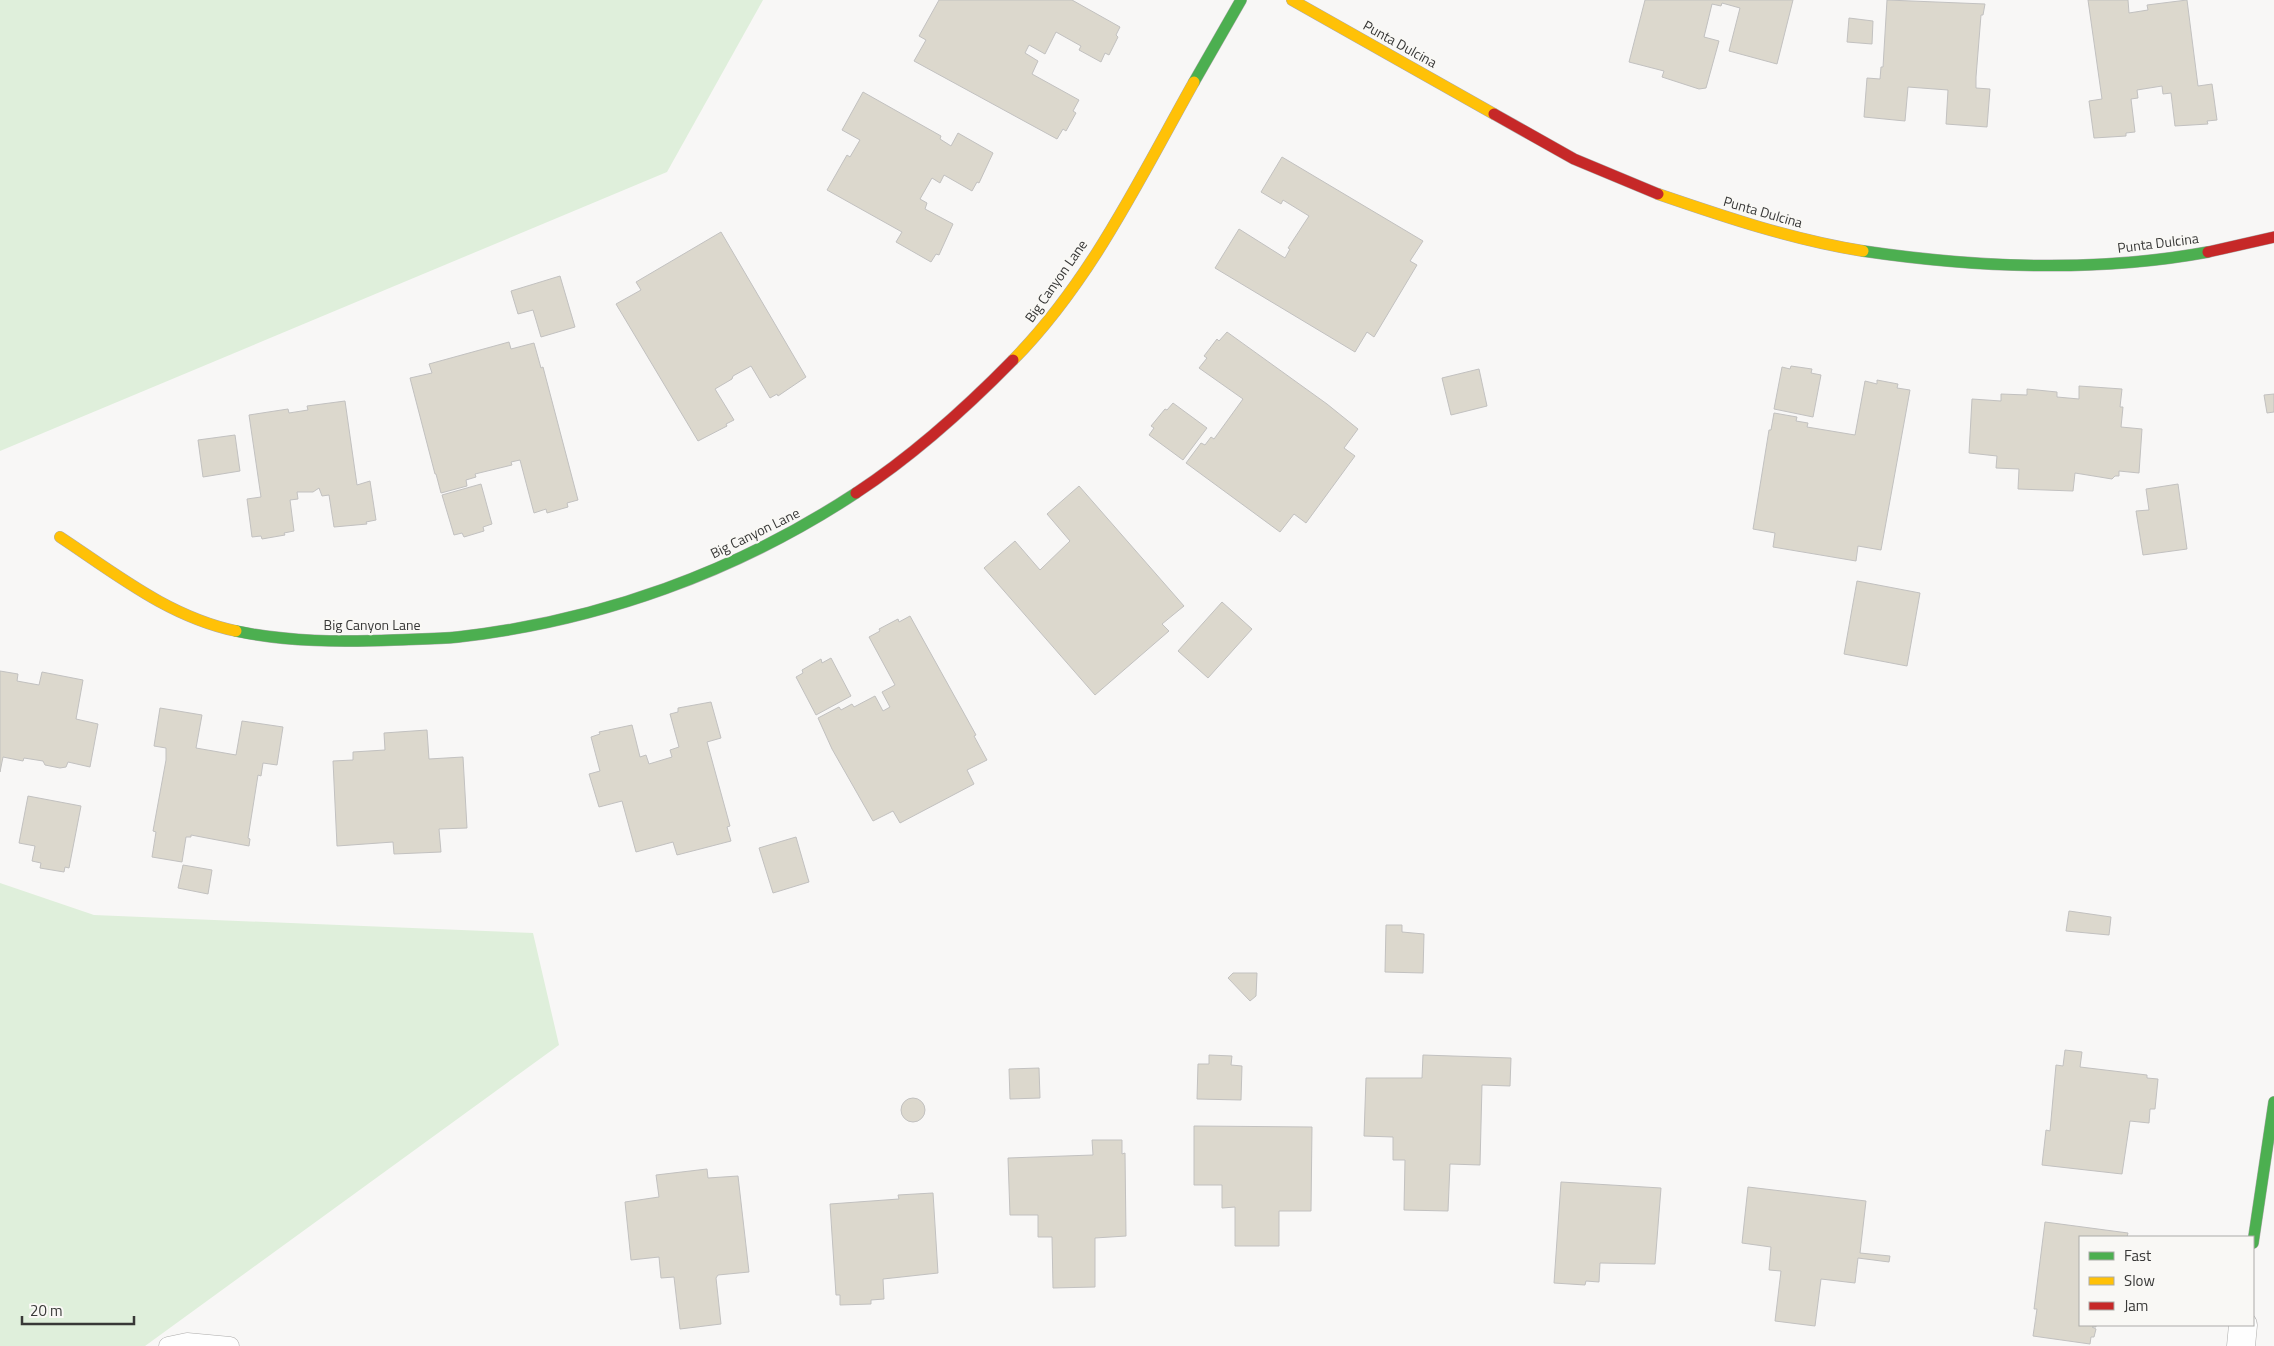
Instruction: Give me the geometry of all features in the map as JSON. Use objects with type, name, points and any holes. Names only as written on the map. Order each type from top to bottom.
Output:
[{"type":"street","name":"Big Canyon Lane","points":[[60,537],[151,596],[182,613],[208,624],[241,632],[289,639],[395,642],[440,639],[551,623],[591,614],[726,566],[777,542],[824,516],[911,457],[957,419],[1025,348],[1064,301],[1093,258],[1241,0]]},
{"type":"street","name":"Punta Dulcina","points":[[1292,0],[1587,165],[1712,214],[1826,245],[1955,263],[2024,267],[2092,266],[2206,253],[2274,237]]},
{"type":"street","points":[[2254,1236],[2274,1102]]},
{"type":"street","points":[[2241,1346],[2243,1326]]},
{"type":"lane","points":[[168,1346],[186,1342],[230,1346]]},
{"type":"green space","points":[[0,0],[763,0],[667,172],[0,451]]},
{"type":"green space","points":[[0,883],[94,915],[533,933],[559,1045],[145,1346],[0,1346]]},
{"type":"building","points":[[939,0],[1072,0],[1120,27],[1116,35],[1118,37],[1109,55],[1105,53],[1101,62],[1079,50],[1081,46],[1056,32],[1045,54],[1029,45],[1025,53],[1038,61],[1032,74],[1079,100],[1073,111],[1076,113],[1066,131],[1063,129],[1057,139],[914,61],[926,40],[919,36]]},
{"type":"building","points":[[1645,0],[1793,0],[1777,64],[1729,51],[1740,8],[1722,3],[1721,6],[1712,4],[1704,37],[1719,41],[1706,88],[1699,89],[1662,77],[1664,71],[1629,62]]},
{"type":"building","points":[[1887,0],[1985,4],[1983,15],[1981,15],[1976,88],[1990,89],[1987,127],[1946,124],[1948,90],[1908,87],[1905,121],[1864,117],[1867,78],[1880,79],[1881,67],[1883,67]]},
{"type":"building","points":[[2088,0],[2128,0],[2129,13],[2148,10],[2147,5],[2187,0],[2198,86],[2212,84],[2217,120],[2207,121],[2208,124],[2175,126],[2171,93],[2163,94],[2162,86],[2137,90],[2138,98],[2131,99],[2135,132],[2126,133],[2126,136],[2094,138],[2089,101],[2102,99]]},
{"type":"building","points":[[1849,18],[1873,21],[1872,44],[1847,42]]},
{"type":"building","points":[[863,92],[941,136],[940,139],[951,146],[958,133],[993,153],[979,183],[977,182],[972,191],[944,175],[940,183],[932,178],[920,199],[927,203],[925,209],[953,224],[939,255],[936,254],[931,262],[896,242],[902,232],[827,190],[847,155],[850,157],[860,140],[842,130]]},
{"type":"building","points":[[1282,157],[1423,241],[1410,261],[1417,265],[1374,337],[1367,332],[1355,352],[1215,268],[1239,229],[1285,258],[1290,249],[1288,248],[1309,216],[1283,200],[1281,204],[1261,192]]},
{"type":"building","points":[[721,232],[806,377],[778,396],[777,394],[770,398],[751,366],[733,376],[732,379],[715,389],[734,420],[726,424],[727,426],[698,441],[616,304],[641,290],[636,282]]},
{"type":"building","points":[[560,276],[575,327],[541,337],[533,310],[518,314],[511,291]]},
{"type":"building","points":[[1227,332],[1327,404],[1358,429],[1344,448],[1355,456],[1306,523],[1294,514],[1280,532],[1186,463],[1201,443],[1205,445],[1211,437],[1214,439],[1243,399],[1199,368],[1207,358],[1204,356],[1217,339],[1219,341]]},
{"type":"building","points":[[509,342],[511,349],[534,343],[541,368],[543,367],[578,500],[567,503],[568,507],[547,513],[546,509],[534,513],[520,460],[511,462],[512,465],[475,474],[476,477],[466,480],[467,486],[441,493],[410,378],[432,373],[429,364]]},
{"type":"building","points":[[1791,366],[1812,369],[1811,373],[1821,375],[1813,417],[1774,409],[1782,367],[1790,369]]},
{"type":"building","points":[[1479,369],[1487,406],[1451,415],[1442,378]]},
{"type":"building","points":[[1877,380],[1898,384],[1897,388],[1910,390],[1881,550],[1858,546],[1856,561],[1773,547],[1775,533],[1753,529],[1769,430],[1771,430],[1774,413],[1797,417],[1796,421],[1808,423],[1807,427],[1855,435],[1865,381],[1877,384]]},
{"type":"building","points":[[2079,386],[2122,389],[2120,407],[2123,407],[2121,427],[2142,429],[2139,473],[2119,471],[2119,476],[2115,476],[2112,479],[2075,473],[2073,491],[2018,489],[2019,469],[1996,468],[1997,456],[1969,453],[1972,399],[2001,401],[2001,394],[2027,395],[2027,389],[2057,392],[2057,397],[2079,399]]},
{"type":"building","points":[[2274,394],[2274,412],[2267,413],[2264,395]]},
{"type":"building","points":[[345,401],[357,485],[370,481],[376,520],[366,522],[367,524],[334,527],[329,495],[322,496],[319,488],[313,492],[297,492],[298,499],[290,500],[294,531],[284,533],[285,535],[262,539],[261,536],[252,537],[247,499],[261,497],[249,415],[288,409],[289,413],[308,410],[307,406]]},
{"type":"building","points":[[1173,403],[1207,428],[1183,460],[1149,435],[1154,428],[1151,426],[1165,409],[1167,410]]},
{"type":"building","points":[[235,435],[240,471],[203,477],[198,440]]},
{"type":"building","points":[[481,484],[492,524],[483,527],[484,531],[464,537],[462,533],[454,535],[442,495]]},
{"type":"building","points":[[2178,484],[2187,549],[2143,555],[2136,511],[2149,510],[2146,489]]},
{"type":"building","points":[[1079,486],[1184,606],[1162,624],[1169,631],[1095,695],[984,568],[1015,541],[1040,570],[1070,541],[1047,514]]},
{"type":"building","points":[[1857,581],[1920,593],[1907,666],[1844,654]]},
{"type":"building","points":[[1222,602],[1252,629],[1208,678],[1178,651]]},
{"type":"building","points":[[910,616],[976,735],[974,736],[987,760],[967,770],[974,784],[900,823],[893,811],[873,821],[832,749],[818,718],[839,707],[841,710],[852,704],[854,707],[875,696],[883,711],[890,707],[882,692],[895,685],[869,637],[880,631],[879,629],[898,619],[899,622]]},
{"type":"building","points":[[831,658],[851,696],[816,715],[796,677],[803,673],[802,670],[821,659],[822,663]]},
{"type":"building","points":[[0,671],[18,674],[17,681],[39,685],[42,672],[83,680],[76,719],[98,724],[90,767],[68,762],[66,767],[60,768],[45,765],[43,761],[24,758],[23,761],[3,757],[0,772]]},
{"type":"building","points":[[711,702],[721,738],[707,742],[730,826],[727,827],[731,841],[677,855],[673,842],[636,852],[622,801],[599,807],[589,774],[600,771],[591,737],[600,734],[599,732],[632,725],[640,757],[646,755],[649,764],[672,757],[670,750],[679,747],[670,714],[678,712],[678,708]]},
{"type":"building","points":[[160,708],[202,715],[196,748],[236,755],[242,721],[283,727],[277,765],[263,763],[261,776],[258,775],[248,838],[250,839],[249,846],[191,835],[191,837],[186,837],[182,862],[152,857],[156,832],[153,831],[166,760],[166,748],[154,746]]},
{"type":"building","points":[[427,730],[429,759],[463,757],[467,828],[439,829],[441,852],[394,854],[393,842],[337,846],[333,761],[353,760],[353,752],[385,750],[384,733]]},
{"type":"building","points":[[28,796],[81,806],[69,868],[65,867],[64,872],[40,868],[41,863],[32,861],[35,846],[19,843]]},
{"type":"building","points":[[796,837],[809,882],[773,893],[759,848]]},
{"type":"building","points":[[183,865],[212,870],[208,894],[178,888]]},
{"type":"building","points":[[2069,911],[2111,917],[2109,935],[2066,931]]},
{"type":"building","points":[[1386,925],[1402,925],[1402,932],[1424,934],[1423,973],[1385,972]]},
{"type":"building","points":[[1233,973],[1257,973],[1256,996],[1250,1001],[1228,978]]},
{"type":"building","points":[[2065,1050],[2082,1052],[2080,1067],[2147,1075],[2147,1078],[2158,1079],[2155,1109],[2150,1109],[2149,1123],[2130,1121],[2122,1174],[2042,1165],[2046,1130],[2050,1131],[2056,1065],[2063,1066]]},
{"type":"building","points":[[1209,1055],[1232,1056],[1231,1065],[1242,1066],[1241,1100],[1197,1099],[1198,1064],[1209,1064]]},
{"type":"building","points":[[1423,1055],[1511,1058],[1510,1086],[1482,1085],[1480,1165],[1450,1164],[1448,1211],[1404,1210],[1405,1160],[1393,1160],[1393,1137],[1364,1136],[1366,1078],[1422,1078]]},
{"type":"building","points":[[1039,1068],[1040,1098],[1010,1099],[1009,1069]]},
{"type":"building","points":[[913,1098],[918,1099],[924,1105],[924,1115],[918,1121],[913,1122],[908,1121],[902,1115],[901,1110],[902,1105],[908,1099]]},
{"type":"building","points":[[1194,1126],[1312,1127],[1311,1211],[1279,1211],[1279,1246],[1235,1246],[1235,1207],[1222,1208],[1222,1185],[1194,1185]]},
{"type":"building","points":[[1092,1140],[1122,1140],[1122,1154],[1125,1153],[1126,1236],[1095,1238],[1095,1287],[1053,1288],[1052,1237],[1038,1237],[1038,1215],[1010,1215],[1008,1158],[1093,1155]]},
{"type":"building","points":[[707,1169],[708,1178],[738,1176],[749,1272],[718,1275],[716,1278],[721,1324],[680,1329],[674,1277],[661,1278],[659,1257],[631,1260],[625,1202],[659,1197],[656,1175]]},
{"type":"building","points":[[1561,1182],[1661,1188],[1655,1264],[1600,1263],[1599,1282],[1586,1281],[1585,1285],[1554,1283]]},
{"type":"building","points":[[1748,1187],[1866,1201],[1860,1253],[1890,1256],[1889,1262],[1858,1258],[1855,1283],[1821,1279],[1815,1326],[1775,1321],[1781,1271],[1769,1270],[1771,1247],[1742,1243]]},
{"type":"building","points":[[933,1193],[938,1273],[883,1279],[884,1299],[871,1300],[871,1304],[840,1305],[840,1295],[836,1295],[830,1204],[899,1199],[898,1195]]},
{"type":"building","points":[[2045,1222],[2128,1233],[2127,1236],[2079,1236],[2079,1326],[2096,1326],[2092,1327],[2096,1329],[2094,1337],[2091,1337],[2090,1344],[2033,1336],[2037,1309],[2034,1309]]},
{"type":"traffic: fast","points":[[1194,82],[1241,0]]},
{"type":"traffic: fast","points":[[1863,251],[1949,261],[2036,266],[2122,263],[2208,252]]},
{"type":"traffic: fast","points":[[236,631],[255,635],[314,640],[426,639],[458,637],[563,619],[665,589],[715,569],[763,547],[856,493]]},
{"type":"traffic: fast","points":[[2254,1236],[2274,1102]]},
{"type":"traffic: slow","points":[[1292,0],[1494,114]]},
{"type":"traffic: slow","points":[[1013,360],[1067,297],[1090,263],[1134,191],[1194,82]]},
{"type":"traffic: slow","points":[[1658,194],[1785,234],[1863,251]]},
{"type":"traffic: slow","points":[[60,537],[144,593],[166,605],[188,616],[236,631]]},
{"type":"traffic: jam","points":[[1494,114],[1574,159],[1658,194]]},
{"type":"traffic: jam","points":[[2208,252],[2274,237]]},
{"type":"traffic: jam","points":[[856,493],[938,431],[1013,360]]}]
